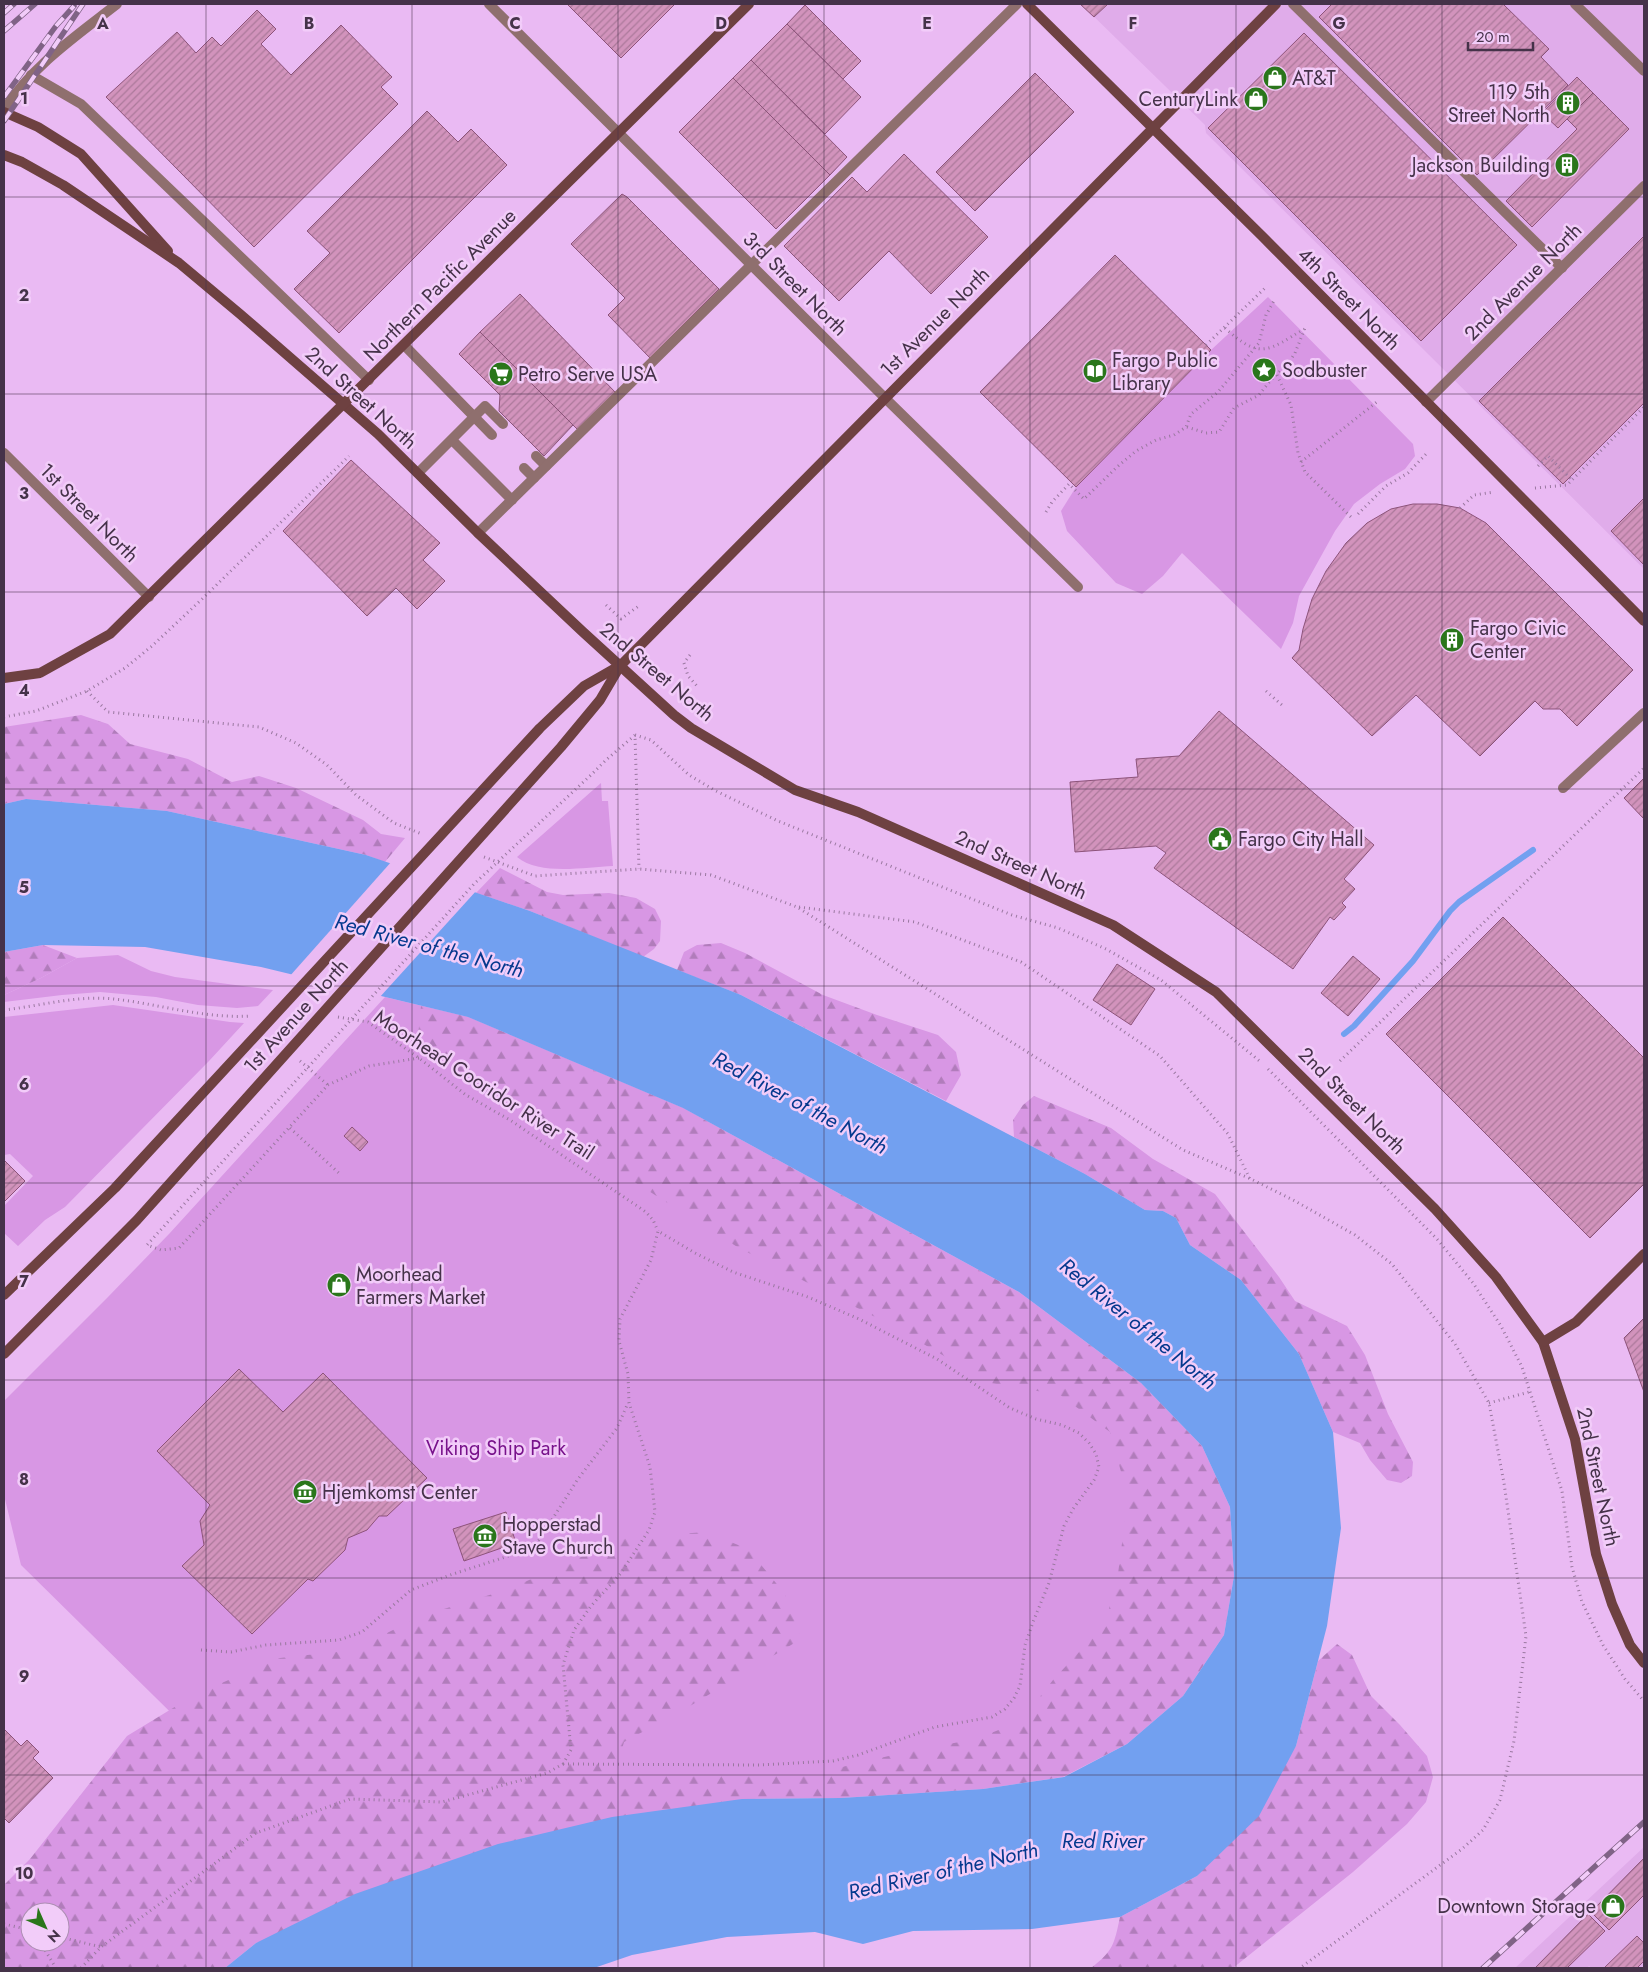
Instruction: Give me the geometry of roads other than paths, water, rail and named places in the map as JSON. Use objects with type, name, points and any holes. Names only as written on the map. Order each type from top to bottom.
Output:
[{"type":"street","points":[[4,111],[15,93],[48,58],[117,4]]},
{"type":"street","name":"3rd Street North","points":[[489,4],[1078,587]]},
{"type":"street","name":"Northern Pacific Avenue","points":[[4,678],[40,673],[110,634],[749,4]]},
{"type":"street","points":[[478,533],[1017,4]]},
{"type":"street","name":"4th Street North","points":[[1027,4],[1644,621]]},
{"type":"street","name":"1st Avenue North","points":[[4,1354],[137,1220],[562,747],[600,700],[620,666],[1276,4]]},
{"type":"street","points":[[1293,4],[1562,268]]},
{"type":"street","points":[[1575,4],[1644,71]]},
{"type":"street","points":[[32,75],[81,104],[369,380]]},
{"type":"street","name":"2nd Street North","points":[[4,111],[38,127],[81,154],[179,263]]},
{"type":"street","name":"2nd Street North","points":[[4,155],[22,162],[63,185],[179,263],[378,434],[478,533],[620,666],[691,728],[795,790],[858,812],[1112,925],[1216,992],[1435,1209],[1496,1277],[1543,1342],[1575,1439],[1596,1554],[1612,1604],[1630,1645],[1644,1663]]},
{"type":"street","name":"2nd Avenue North","points":[[1426,402],[1644,186]]},
{"type":"street","points":[[404,345],[492,435]]},
{"type":"street","points":[[418,474],[485,406],[503,424]]},
{"type":"street","points":[[452,440],[512,500]]},
{"type":"street","name":"1st Street North","points":[[4,453],[149,597]]},
{"type":"street","points":[[536,456],[546,466]]},
{"type":"street","points":[[524,468],[534,478]]},
{"type":"street","name":"1st Avenue North","points":[[4,1295],[115,1188],[540,728],[584,686],[620,666]]},
{"type":"street","points":[[1563,788],[1644,713]]},
{"type":"street","points":[[1543,1342],[1576,1322],[1644,1254]]},
{"type":"water","name":"Red River","points":[[26,799],[167,811],[366,855],[530,911],[741,995],[1085,1174],[1145,1210],[1163,1211],[1176,1218],[1190,1245],[1241,1280],[1299,1354],[1333,1432],[1341,1528],[1327,1626],[1296,1746],[1259,1816],[1197,1876],[1120,1917],[1032,1929],[913,1931],[863,1944],[815,1932],[727,1937],[632,1955],[594,1968],[225,1968],[256,1943],[355,1894],[498,1844],[612,1817],[742,1799],[841,1798],[983,1789],[1064,1777],[1127,1744],[1183,1696],[1224,1635],[1234,1576],[1230,1507],[1202,1446],[1141,1383],[1019,1292],[683,1108],[468,1017],[261,967],[145,947],[43,945],[4,952],[4,804]]},
{"type":"waterway","points":[[1344,1034],[1354,1026],[1413,961],[1450,911],[1459,902],[1533,850]]},
{"type":"railway","points":[[4,13],[14,4]]},
{"type":"railway","points":[[4,31],[35,4]]},
{"type":"railway","points":[[4,121],[83,4]]},
{"type":"railway","points":[[4,97],[56,26],[74,6]]},
{"type":"railway","points":[[1483,1968],[1644,1822]]},
{"type":"place","name":"AT&T","points":[[1275,78]]},
{"type":"place","name":"CenturyLink","points":[[1256,99]]},
{"type":"place","name":"119 5th Street North","points":[[1568,103]]},
{"type":"place","name":"Jackson Building","points":[[1567,165]]},
{"type":"place","name":"Sodbuster","points":[[1264,370]]},
{"type":"place","name":"Fargo Public Library","points":[[1095,371]]},
{"type":"place","name":"Petro Serve USA","points":[[501,374]]},
{"type":"place","name":"Fargo Civic Center","points":[[1452,640]]},
{"type":"place","name":"Fargo City Hall","points":[[1220,839]]},
{"type":"place","name":"Moorhead Farmers Market","points":[[339,1285]]},
{"type":"place","name":"Hjemkomst Center","points":[[305,1492]]},
{"type":"place","name":"Hopperstad Stave Church","points":[[485,1536]]},
{"type":"place","name":"Downtown Storage","points":[[1613,1906]]},
{"type":"water label","name":"Red River of the North","points":[[429,946]]},
{"type":"water label","name":"Red River of the North","points":[[800,1103]]},
{"type":"water label","name":"Red River of the North","points":[[1138,1324]]},
{"type":"water label","name":"Red River of the North","points":[[943,1871]]},
{"type":"park label","name":"Viking Ship Park","points":[[496,1448]]}]
